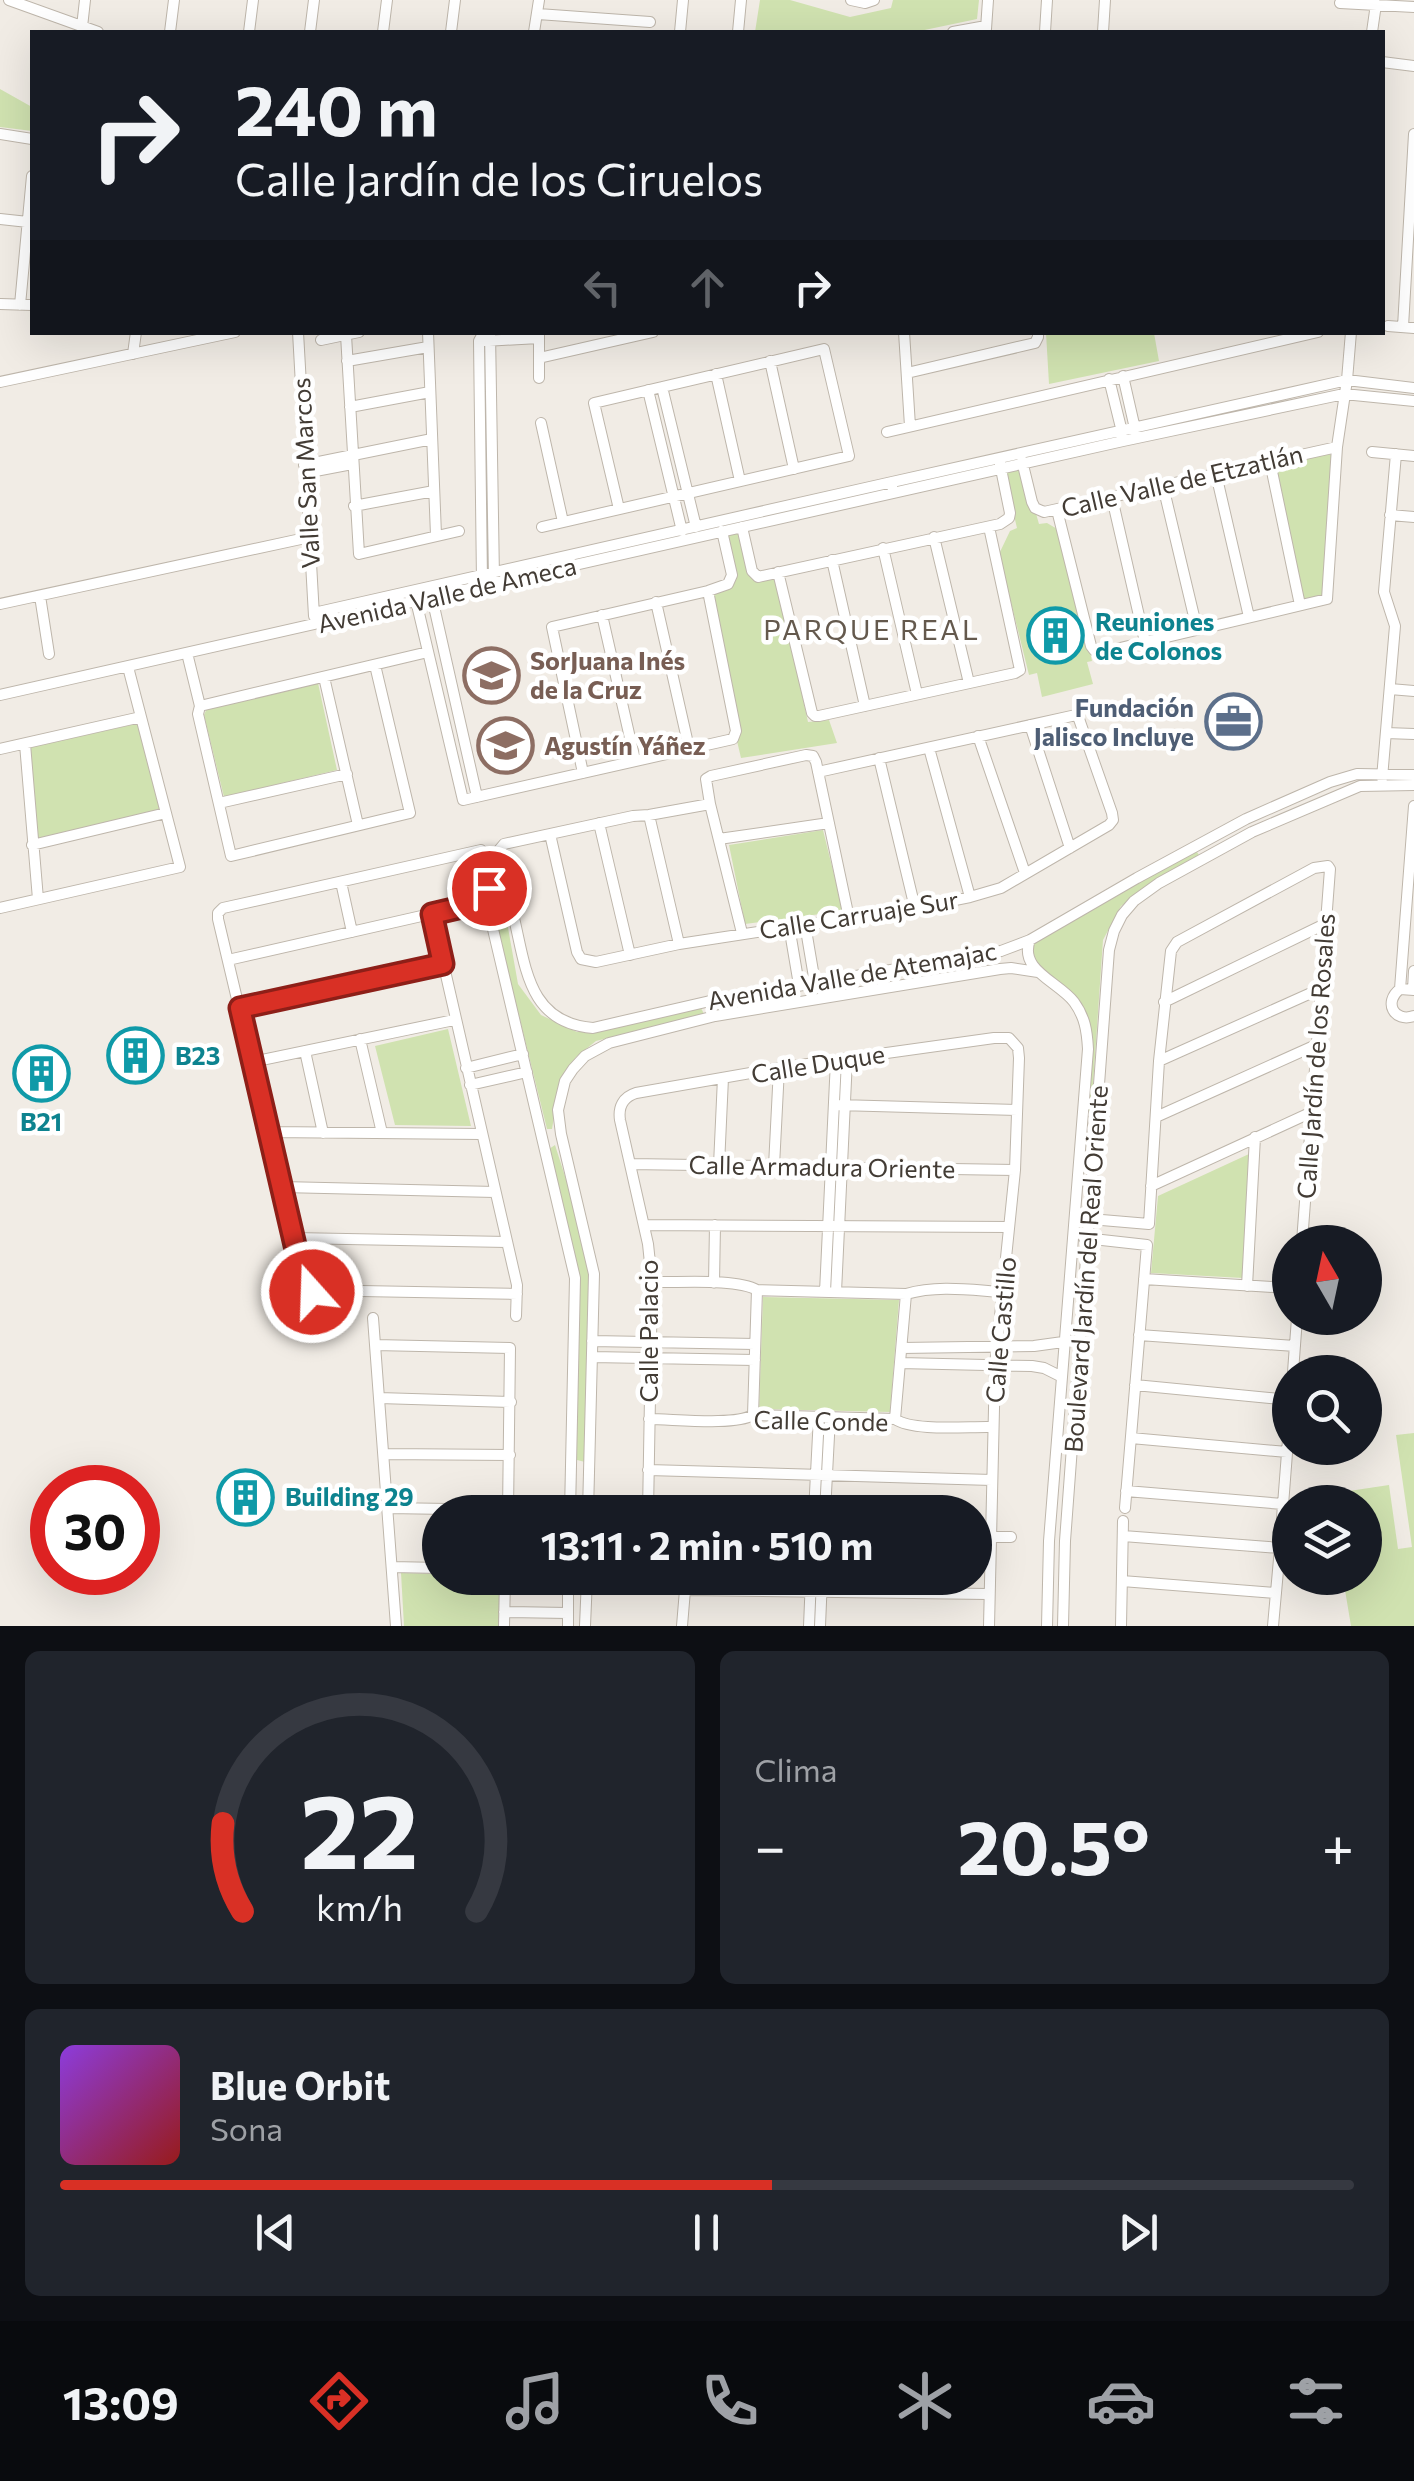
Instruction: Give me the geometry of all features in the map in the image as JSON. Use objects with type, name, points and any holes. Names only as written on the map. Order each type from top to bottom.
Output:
[{"type":"street","points":[[9,0],[92,30]]},
{"type":"street","points":[[82,27],[84,0]]},
{"type":"street","points":[[170,30],[174,0]]},
{"type":"street","points":[[249,30],[253,0]]},
{"type":"street","points":[[310,30],[314,0]]},
{"type":"street","points":[[383,30],[387,0]]},
{"type":"street","points":[[452,30],[454,0]]},
{"type":"street","points":[[534,30],[539,0]]},
{"type":"street","points":[[680,30],[683,0]]},
{"type":"street","points":[[738,30],[741,0]]},
{"type":"street","points":[[850,0],[870,2]]},
{"type":"street","points":[[986,29],[988,0]]},
{"type":"street","points":[[1044,30],[1047,0]]},
{"type":"street","points":[[1102,30],[1105,0]]},
{"type":"street","points":[[1340,3],[1414,7]]},
{"type":"street","points":[[1372,30],[1376,4]]},
{"type":"street","points":[[538,14],[650,22]]},
{"type":"street","points":[[54,30],[55,17]]},
{"type":"street","points":[[1385,62],[1414,66]]},
{"type":"street","points":[[0,134],[30,139]]},
{"type":"street","points":[[1388,326],[1409,328],[1414,134]]},
{"type":"street","points":[[0,304],[26,305],[30,199]]},
{"type":"street","points":[[0,219],[28,222]]},
{"type":"street","points":[[134,354],[136,335]]},
{"type":"street","name":"Valle San Marcos","points":[[298,335],[314,619]]},
{"type":"street","points":[[321,340],[346,335],[359,554],[458,531]]},
{"type":"street","points":[[428,335],[436,535]]},
{"type":"street","points":[[540,378],[539,335],[485,337],[488,580],[682,530],[892,488]]},
{"type":"street","points":[[539,358],[640,335]]},
{"type":"street","points":[[904,335],[910,426]]},
{"type":"street","points":[[907,373],[1035,343],[1038,335]]},
{"type":"street","points":[[887,432],[1296,335]]},
{"type":"street","points":[[1058,510],[1091,646],[1099,653],[1328,599],[1337,447],[1350,335]]},
{"type":"street","points":[[0,382],[202,336]]},
{"type":"street","points":[[348,361],[428,347]]},
{"type":"street","points":[[542,526],[563,522],[849,456],[824,348],[594,403],[618,509]]},
{"type":"street","points":[[770,362],[794,468]]},
{"type":"street","points":[[716,374],[740,481]]},
{"type":"street","points":[[1122,376],[1136,432]]},
{"type":"street","points":[[1110,379],[1122,435]]},
{"type":"street","name":"Avenida Valle de Ameca","points":[[1136,432],[1347,380],[1414,388]]},
{"type":"street","points":[[662,387],[696,528]]},
{"type":"street","points":[[648,390],[682,530]]},
{"type":"street","points":[[350,407],[430,392]]},
{"type":"street","name":"Avenida Valle de Ameca","points":[[0,695],[187,653],[314,619],[722,532],[1136,432],[1344,394],[1414,401]]},
{"type":"street","points":[[541,423],[563,522]]},
{"type":"street","points":[[304,469],[432,439]]},
{"type":"street","name":"Calle Valle de Etzatlán","points":[[1022,458],[1032,502],[1044,512],[1337,447]]},
{"type":"street","points":[[1372,452],[1414,456]]},
{"type":"street","points":[[1382,779],[1395,626],[1384,592],[1396,454]]},
{"type":"street","points":[[1270,462],[1300,605]]},
{"type":"street","points":[[742,527],[754,575],[758,577],[989,527],[1006,521],[1010,513],[1000,463]]},
{"type":"street","points":[[1216,474],[1249,617]]},
{"type":"street","points":[[1163,486],[1197,629]]},
{"type":"street","points":[[354,506],[434,490]]},
{"type":"street","points":[[1112,498],[1146,642]]},
{"type":"street","points":[[1390,514],[1414,517]]},
{"type":"street","points":[[778,572],[814,716],[865,706],[1020,670],[989,527]]},
{"type":"street","points":[[583,772],[552,627],[708,591],[732,580],[722,532]]},
{"type":"street","points":[[0,604],[310,537]]},
{"type":"street","points":[[934,537],[969,683]]},
{"type":"street","points":[[883,548],[917,694]]},
{"type":"street","points":[[832,560],[865,706]]},
{"type":"street","points":[[415,597],[463,800],[733,740],[736,736],[708,591]]},
{"type":"street","points":[[431,593],[478,797]]},
{"type":"street","points":[[40,596],[49,654]]},
{"type":"street","points":[[656,602],[688,748]]},
{"type":"street","points":[[602,615],[635,760]]},
{"type":"street","points":[[200,706],[428,652]]},
{"type":"street","points":[[187,653],[231,856],[410,812],[376,665]]},
{"type":"street","points":[[0,908],[180,867],[128,667]]},
{"type":"street","points":[[324,677],[358,824]]},
{"type":"street","points":[[1390,689],[1414,691]]},
{"type":"street","name":"Calle Carruaje Sur","points":[[550,834],[577,952],[581,959],[596,962],[742,933],[970,897],[1002,888],[1113,820],[1076,715],[1030,725]]},
{"type":"street","points":[[0,749],[141,717]]},
{"type":"street","points":[[818,772],[1030,725],[1070,848]]},
{"type":"street","points":[[1386,734],[1414,734]]},
{"type":"street","points":[[978,736],[1026,873]]},
{"type":"street","points":[[26,744],[38,900]]},
{"type":"street","points":[[929,748],[970,897]]},
{"type":"street","points":[[742,933],[706,780],[806,755],[813,756],[818,772],[849,918]]},
{"type":"street","points":[[879,758],[915,908]]},
{"type":"street","points":[[219,803],[346,774]]},
{"type":"street","name":"Avenida Valle de Atemajac","points":[[523,1054],[492,925],[501,915],[514,918],[536,998],[564,1021],[592,1028],[710,1001],[1001,951],[1030,940],[1246,819],[1324,785],[1357,774],[1414,785]]},
{"type":"street","name":"Avenida Valle de Atemajac","points":[[1122,915],[1134,901],[1159,884],[1252,832],[1360,786],[1414,775]]},
{"type":"street","points":[[1324,785],[1330,798]]},
{"type":"street","points":[[509,892],[499,850],[504,844],[710,804]]},
{"type":"street","points":[[1409,990],[1414,806]]},
{"type":"street","points":[[32,846],[166,813]]},
{"type":"street","points":[[649,815],[679,944]]},
{"type":"street","points":[[598,823],[630,955]]},
{"type":"street","points":[[718,839],[829,823]]},
{"type":"street","points":[[1202,842],[1210,856]]},
{"type":"street","points":[[228,960],[483,902],[488,899],[489,888],[481,850],[223,908],[218,919],[306,1290],[517,1294]]},
{"type":"street","name":"Calle Jardín de los Rosales","points":[[1164,1002],[1168,959],[1177,942],[1314,868],[1328,866],[1303,1225]]},
{"type":"street","points":[[340,882],[352,932]]},
{"type":"street","points":[[432,914],[517,1285],[516,1316]]},
{"type":"street","name":"Boulevard Jardín del Real Oriente","points":[[1063,1626],[1068,1506],[1110,950],[1122,915]]},
{"type":"street","points":[[805,924],[815,983]]},
{"type":"street","points":[[1090,1219],[1149,1224],[1164,1002],[1325,924]]},
{"type":"street","points":[[789,926],[799,985]]},
{"type":"street","points":[[1030,940],[1028,960],[1038,972]]},
{"type":"street","points":[[795,961],[811,958]]},
{"type":"street","points":[[963,958],[966,976]]},
{"type":"street","points":[[240,1008],[443,964]]},
{"type":"street","name":"Avenida Valle de Atemajac","points":[[561,1134],[558,1110],[565,1081],[586,1056],[609,1043],[716,1016],[1011,968],[1038,972]]},
{"type":"street","points":[[1414,971],[1409,990],[1391,999],[1394,1012],[1406,1018],[1414,1016]]},
{"type":"street","name":"Boulevard Jardín del Real Oriente","points":[[1038,972],[1066,992],[1081,1013],[1087,1028],[1088,1050],[1052,1504],[1047,1626]]},
{"type":"street","points":[[1160,1061],[1320,989]]},
{"type":"street","points":[[710,1001],[716,1016]]},
{"type":"street","points":[[252,1062],[454,1020]]},
{"type":"street","name":"Calle Duque","points":[[629,1095],[780,1068],[1009,1038]]},
{"type":"street","name":"Calle Castillo","points":[[991,1495],[996,1345],[1015,1170],[1018,1048],[1009,1038]]},
{"type":"street","points":[[360,1040],[382,1133]]},
{"type":"street","points":[[1156,1117],[1316,1045]]},
{"type":"street","points":[[305,1051],[323,1132]]},
{"type":"street","points":[[466,1068],[523,1054],[575,1278],[570,1495]]},
{"type":"street","points":[[508,1058],[511,1076]]},
{"type":"street","points":[[830,1292],[842,1060]]},
{"type":"street","points":[[774,1166],[780,1068]]},
{"type":"street","points":[[470,1085],[527,1072]]},
{"type":"street","points":[[719,1165],[724,1078]]},
{"type":"street","name":"Calle Palacio","points":[[629,1095],[619,1112],[644,1225],[652,1282],[648,1495]]},
{"type":"street","points":[[839,1106],[1017,1110]]},
{"type":"street","points":[[1152,1186],[1312,1112]]},
{"type":"street","points":[[1083,1116],[1097,1118]]},
{"type":"street","points":[[268,1132],[482,1134]]},
{"type":"street","points":[[543,1138],[561,1134],[594,1274],[588,1495]]},
{"type":"street","points":[[1246,1286],[1255,1137]]},
{"type":"street","name":"Calle Armadura Oriente","points":[[630,1164],[1015,1170]]},
{"type":"street","points":[[282,1187],[495,1192]]},
{"type":"street","points":[[1108,1240],[1109,1220]]},
{"type":"street","points":[[644,1225],[1009,1227]]},
{"type":"street","points":[[714,1225],[714,1283]]},
{"type":"street","points":[[1073,1237],[1147,1245],[1125,1508]]},
{"type":"street","points":[[293,1238],[507,1242]]},
{"type":"street","points":[[1144,1279],[1272,1287]]},
{"type":"street","points":[[652,1282],[737,1284],[757,1290],[906,1294],[947,1288],[1002,1292]]},
{"type":"street","points":[[753,1414],[757,1290]]},
{"type":"street","points":[[896,1418],[906,1294]]},
{"type":"street","points":[[374,1318],[396,1626]]},
{"type":"street","points":[[1139,1335],[1295,1346]]},
{"type":"street","points":[[1294,1355],[1296,1335]]},
{"type":"street","points":[[592,1340],[756,1344]]},
{"type":"street","points":[[612,1358],[613,1341]]},
{"type":"street","points":[[902,1348],[1064,1342]]},
{"type":"street","points":[[375,1345],[510,1348],[509,1495]]},
{"type":"street","points":[[1044,1345],[1044,1368]]},
{"type":"street","points":[[592,1358],[755,1360]]},
{"type":"street","points":[[900,1363],[1044,1368],[1062,1377]]},
{"type":"street","points":[[1135,1384],[1272,1398]]},
{"type":"street","points":[[378,1398],[511,1402]]},
{"type":"street","name":"Calle Conde","points":[[649,1419],[730,1420],[753,1414],[896,1418],[901,1424],[919,1426],[994,1427]]},
{"type":"street","points":[[824,1417],[824,1495]]},
{"type":"street","points":[[1131,1438],[1272,1451]]},
{"type":"street","points":[[384,1454],[510,1455]]},
{"type":"street","points":[[648,1470],[992,1480]]},
{"type":"street","points":[[571,1471],[589,1472]]},
{"type":"street","points":[[818,1495],[822,1475]]},
{"type":"street","points":[[1126,1491],[1272,1503]]},
{"type":"street","points":[[1052,1504],[1068,1506]]},
{"type":"street","points":[[388,1508],[422,1509]]},
{"type":"street","points":[[1121,1626],[1123,1522]]},
{"type":"street","points":[[1123,1536],[1272,1542]]},
{"type":"street","points":[[992,1538],[1011,1538]]},
{"type":"street","points":[[392,1567],[422,1568]]},
{"type":"street","points":[[1122,1582],[1272,1593]]},
{"type":"street","points":[[504,1595],[504,1626]]},
{"type":"street","points":[[568,1595],[568,1626]]},
{"type":"street","points":[[585,1626],[586,1595]]},
{"type":"street","points":[[682,1626],[685,1595]]},
{"type":"street","points":[[809,1626],[815,1595]]},
{"type":"street","points":[[816,1595],[820,1626]]},
{"type":"street","name":"Calle Castillo","points":[[988,1595],[989,1626]]},
{"type":"street","points":[[1273,1626],[1276,1595]]},
{"type":"street","points":[[504,1612],[568,1613]]},
{"type":"street","points":[[547,1613],[548,1626]]},
{"type":"green space","points":[[760,0],[790,0],[850,17],[891,8],[893,0],[979,0],[977,19],[925,30],[755,30]]},
{"type":"green space","points":[[0,89],[30,106],[30,131],[0,127]]},
{"type":"green space","points":[[1046,335],[1154,335],[1159,361],[1049,384]]},
{"type":"green space","points":[[1326,451],[1332,456],[1322,598],[1308,600],[1302,597],[1273,463]]},
{"type":"green space","points":[[1023,468],[1039,524],[1047,523],[1064,533],[1092,661],[1087,662],[1093,684],[1042,697],[1037,673],[1029,675],[999,554],[1010,531],[1017,528],[1004,473]]},
{"type":"green space","points":[[741,530],[750,571],[776,577],[808,722],[829,720],[837,743],[741,758],[714,594],[729,587],[725,534]]},
{"type":"green space","points":[[318,683],[337,770],[224,797],[204,715],[207,708]]},
{"type":"green space","points":[[140,723],[161,811],[37,839],[30,747]]},
{"type":"green space","points":[[823,830],[843,911],[745,924],[729,845]]},
{"type":"green space","points":[[1195,849],[1199,855],[1121,906],[1103,940],[1091,1114],[1084,1114],[1089,1049],[1082,1013],[1033,965],[1031,940]]},
{"type":"green space","points":[[507,922],[518,984],[541,1015],[577,1032],[599,1031],[700,1006],[704,1014],[596,1041],[576,1057],[560,1080],[552,1129],[547,1129],[497,927]]},
{"type":"green space","points":[[448,1029],[471,1126],[395,1125],[375,1046]]},
{"type":"green space","points":[[555,1145],[590,1274],[585,1462],[577,1460],[578,1275],[549,1149]]},
{"type":"green space","points":[[1249,1154],[1243,1278],[1151,1273],[1158,1196]]},
{"type":"green space","points":[[763,1297],[899,1300],[890,1412],[759,1409]]},
{"type":"green space","points":[[1414,1433],[1414,1626],[1351,1626],[1346,1595],[1382,1595],[1382,1486],[1389,1485],[1398,1549],[1412,1547],[1396,1435]]},
{"type":"green space","points":[[401,1573],[422,1574],[422,1595],[500,1595],[499,1626],[404,1626]]},
{"type":"place","name":"Reuniones de Colonos","points":[[1056,636]]},
{"type":"place","name":"SorJuana Inés de la Cruz","points":[[491,675]]},
{"type":"place","name":"Fundación Jalisco Incluye","points":[[1233,722]]},
{"type":"place","name":"Agustín Yáñez","points":[[505,746]]},
{"type":"place","name":"B23","points":[[136,1056]]},
{"type":"place","name":"B21","points":[[41,1073]]},
{"type":"place","name":"Building 29","points":[[246,1497]]},
{"type":"district","name":"PARQUE REAL","points":[[872,630]]},
{"type":"route","points":[[312,1292],[304,1284],[240,1008],[443,964],[432,914],[483,902],[488,899],[489,888]]}]
